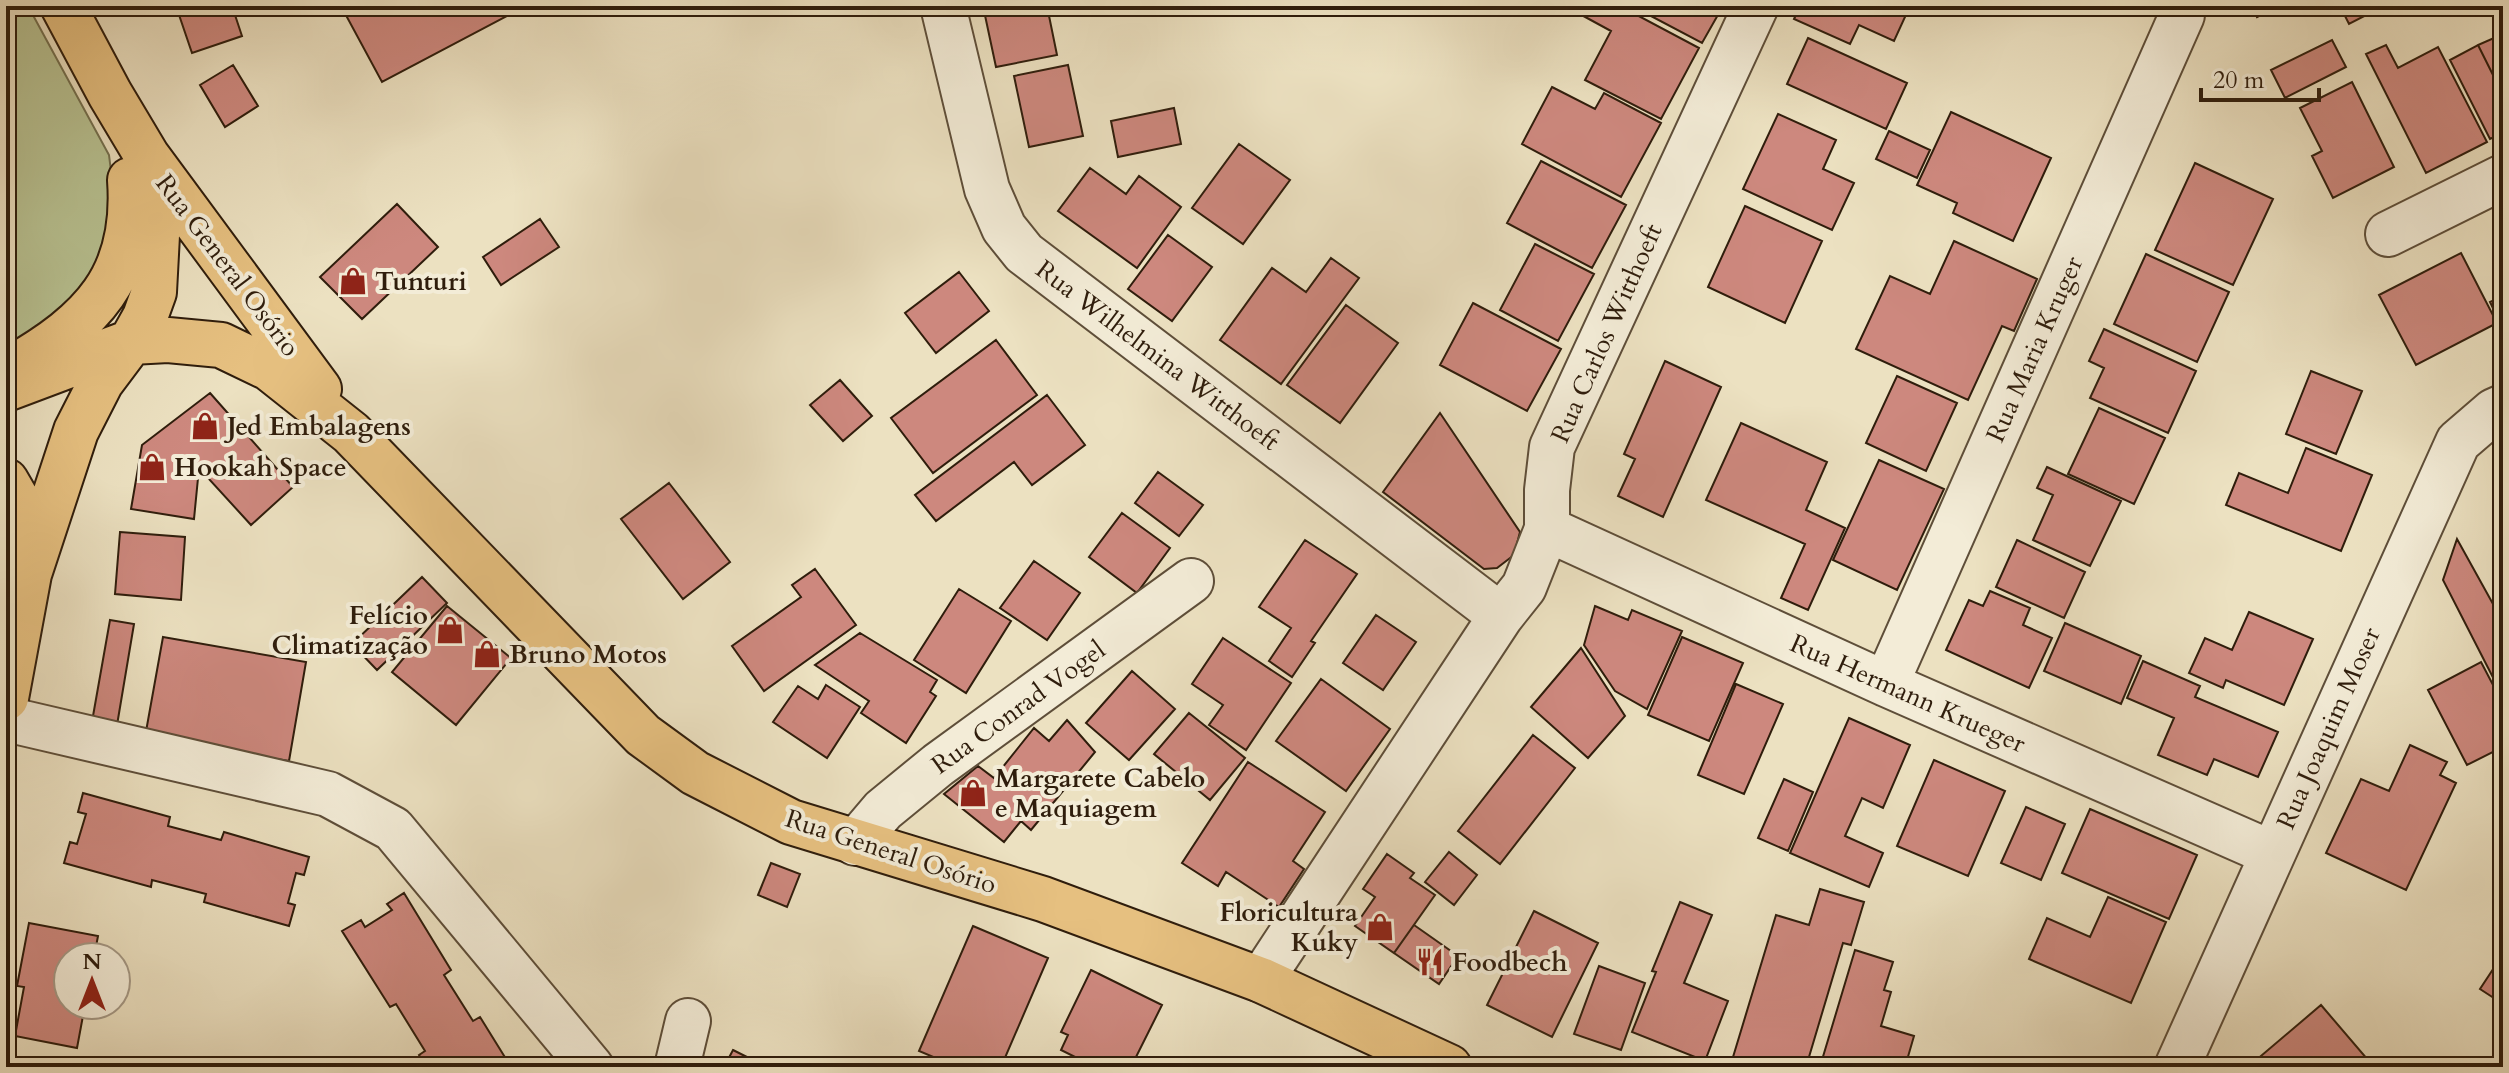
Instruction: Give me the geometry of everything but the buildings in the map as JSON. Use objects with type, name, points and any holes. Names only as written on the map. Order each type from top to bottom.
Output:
[{"type":"main road","name":"Rua General Osório","points":[[63,6],[147,156],[351,433]]},
{"type":"main road","name":"Rua General Osório","points":[[6,371],[44,349],[87,313],[114,281],[126,249],[132,205],[130,168],[110,94]]},
{"type":"main road","points":[[6,698],[29,574],[76,431],[101,382],[131,342],[154,292],[158,216],[147,156]]},
{"type":"main road","name":"Rua General Osório","points":[[6,389],[131,342],[168,340],[221,345],[269,368],[351,433],[643,735],[695,773],[791,822],[1043,899],[1261,980],[1449,1067]]},
{"type":"main road","points":[[6,481],[20,505],[29,574]]},
{"type":"street","name":"Rua Wilhelmina Witthoeft","points":[[943,6],[987,189],[1004,228],[1024,253],[1501,616]]},
{"type":"street","name":"Rua Carlos Witthoeft","points":[[1261,980],[1501,616],[1524,587],[1547,529],[1552,447],[1756,6]]},
{"type":"street","name":"Rua Maria Kruger","points":[[1886,684],[2182,15]]},
{"type":"street","points":[[2388,234],[2503,177]]},
{"type":"street","name":"Rua Joaquim Moser","points":[[2177,1067],[2458,442],[2503,407]]},
{"type":"street","name":"Rua Hermann Krueger","points":[[1547,529],[1886,684],[2271,853]]},
{"type":"street","name":"Rua Conrad Vogel","points":[[855,843],[883,810],[938,765],[1191,581]]},
{"type":"street","points":[[6,719],[328,794],[393,829],[591,1067]]},
{"type":"street","points":[[677,1067],[688,1021]]},
{"type":"green space","points":[[6,6],[28,6],[109,155],[115,204],[104,256],[62,319],[6,344]]},
{"type":"place","name":"Tunturi","points":[[353,281]]},
{"type":"place","name":"Jed Embalagens","points":[[205,426]]},
{"type":"place","name":"Hookah Space","points":[[152,467]]},
{"type":"place","name":"Felício Climatização","points":[[450,630]]},
{"type":"place","name":"Bruno Motos","points":[[487,654]]},
{"type":"place","name":"Margarete Cabelo e Maquiagem","points":[[973,793]]},
{"type":"place","name":"Floricultura Kuky","points":[[1380,927]]},
{"type":"place","name":"Foodbech","points":[[1430,962]]}]
